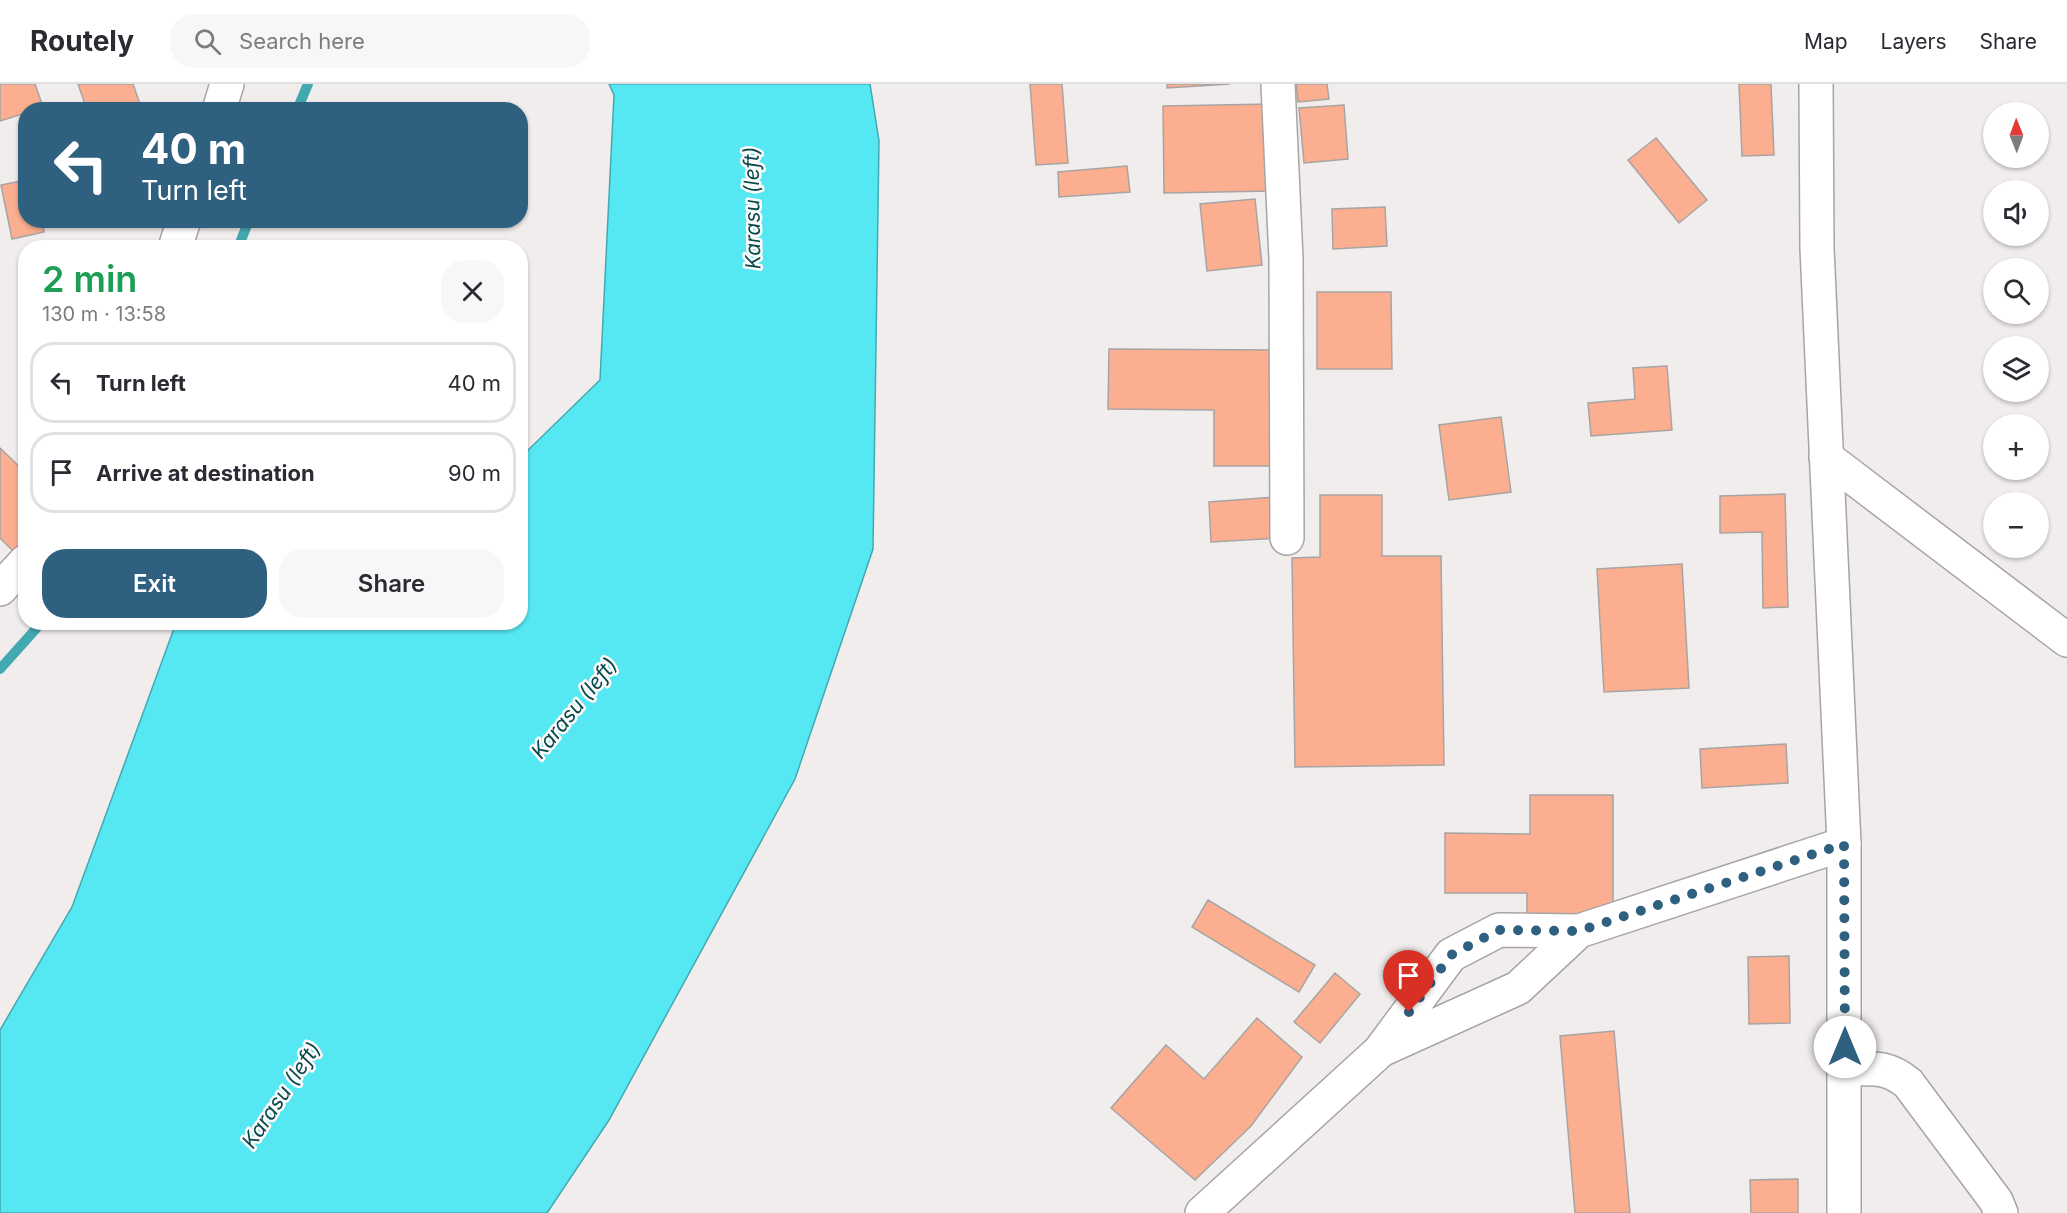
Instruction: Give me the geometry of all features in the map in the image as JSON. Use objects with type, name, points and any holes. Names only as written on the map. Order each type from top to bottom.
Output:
[{"type":"street","points":[[221,102],[227,84]]},
{"type":"street","points":[[1278,84],[1286,259],[1287,538]]},
{"type":"street","points":[[1816,84],[1817,249],[1844,844],[1844,1213]]},
{"type":"street","points":[[1826,457],[2067,640]]},
{"type":"street","points":[[0,589],[18,570]]},
{"type":"street","points":[[1202,1213],[1381,1050],[1451,955],[1499,930],[1579,931],[1844,844]]},
{"type":"street","points":[[1381,1050],[1518,988],[1579,931]]},
{"type":"street","points":[[1845,1070],[1884,1069],[1897,1073],[1908,1083],[1996,1202],[2001,1213]]},
{"type":"water","name":"Karasu (left)","points":[[609,84],[870,84],[879,141],[873,549],[795,779],[609,1120],[547,1213],[0,1213],[0,1030],[72,907],[173,630],[528,630],[528,450],[600,380],[614,95]]},
{"type":"building","points":[[0,84],[35,84],[41,102],[18,102],[18,115],[0,121]]},
{"type":"building","points":[[78,84],[133,84],[139,102],[84,102]]},
{"type":"building","points":[[1030,84],[1062,84],[1068,163],[1036,165]]},
{"type":"building","points":[[1167,84],[1230,84],[1167,88]]},
{"type":"building","points":[[1296,84],[1327,84],[1329,99],[1298,102]]},
{"type":"building","points":[[1739,84],[1771,84],[1774,155],[1742,156]]},
{"type":"building","points":[[1273,104],[1274,191],[1164,193],[1163,106]]},
{"type":"building","points":[[1344,105],[1348,159],[1304,163],[1299,108]]},
{"type":"building","points":[[1656,138],[1707,200],[1679,223],[1628,160]]},
{"type":"building","points":[[1127,166],[1130,192],[1059,197],[1058,172]]},
{"type":"building","points":[[18,182],[18,228],[43,228],[44,232],[12,239],[1,185]]},
{"type":"building","points":[[1255,199],[1262,265],[1207,271],[1200,204]]},
{"type":"building","points":[[1385,207],[1387,246],[1333,249],[1332,209]]},
{"type":"building","points":[[1317,292],[1391,292],[1392,369],[1317,369]]},
{"type":"building","points":[[1109,349],[1278,350],[1277,466],[1214,466],[1214,410],[1108,409]]},
{"type":"building","points":[[1667,366],[1672,430],[1591,436],[1588,403],[1635,399],[1633,368]]},
{"type":"building","points":[[1501,417],[1511,492],[1449,500],[1439,425]]},
{"type":"building","points":[[0,448],[18,465],[18,550],[15,553],[0,538]]},
{"type":"building","points":[[1785,494],[1788,607],[1763,608],[1762,532],[1720,533],[1720,496]]},
{"type":"building","points":[[1320,495],[1382,495],[1382,556],[1441,556],[1444,765],[1295,767],[1292,558],[1320,557]]},
{"type":"building","points":[[1277,497],[1279,538],[1211,542],[1209,502]]},
{"type":"building","points":[[1682,564],[1689,688],[1604,692],[1597,569]]},
{"type":"building","points":[[1786,744],[1788,783],[1702,788],[1700,749]]},
{"type":"building","points":[[1530,795],[1613,795],[1613,918],[1527,918],[1527,893],[1445,893],[1445,833],[1530,834]]},
{"type":"building","points":[[1208,900],[1315,965],[1299,992],[1192,927]]},
{"type":"building","points":[[1789,956],[1790,1023],[1749,1024],[1748,957]]},
{"type":"building","points":[[1335,973],[1360,994],[1320,1043],[1294,1022]]},
{"type":"building","points":[[1257,1018],[1302,1057],[1251,1126],[1195,1180],[1111,1108],[1166,1045],[1204,1079]]},
{"type":"building","points":[[1614,1031],[1630,1213],[1575,1213],[1560,1036]]},
{"type":"building","points":[[1798,1179],[1798,1213],[1751,1213],[1750,1180]]},
{"type":"waterway","points":[[300,102],[308,84]]},
{"type":"waterway","points":[[241,240],[246,228]]},
{"type":"waterway","points":[[0,669],[35,630]]},
{"type":"route","points":[[1409,1012],[1451,955],[1499,930],[1579,931],[1844,844],[1845,1047]]}]
